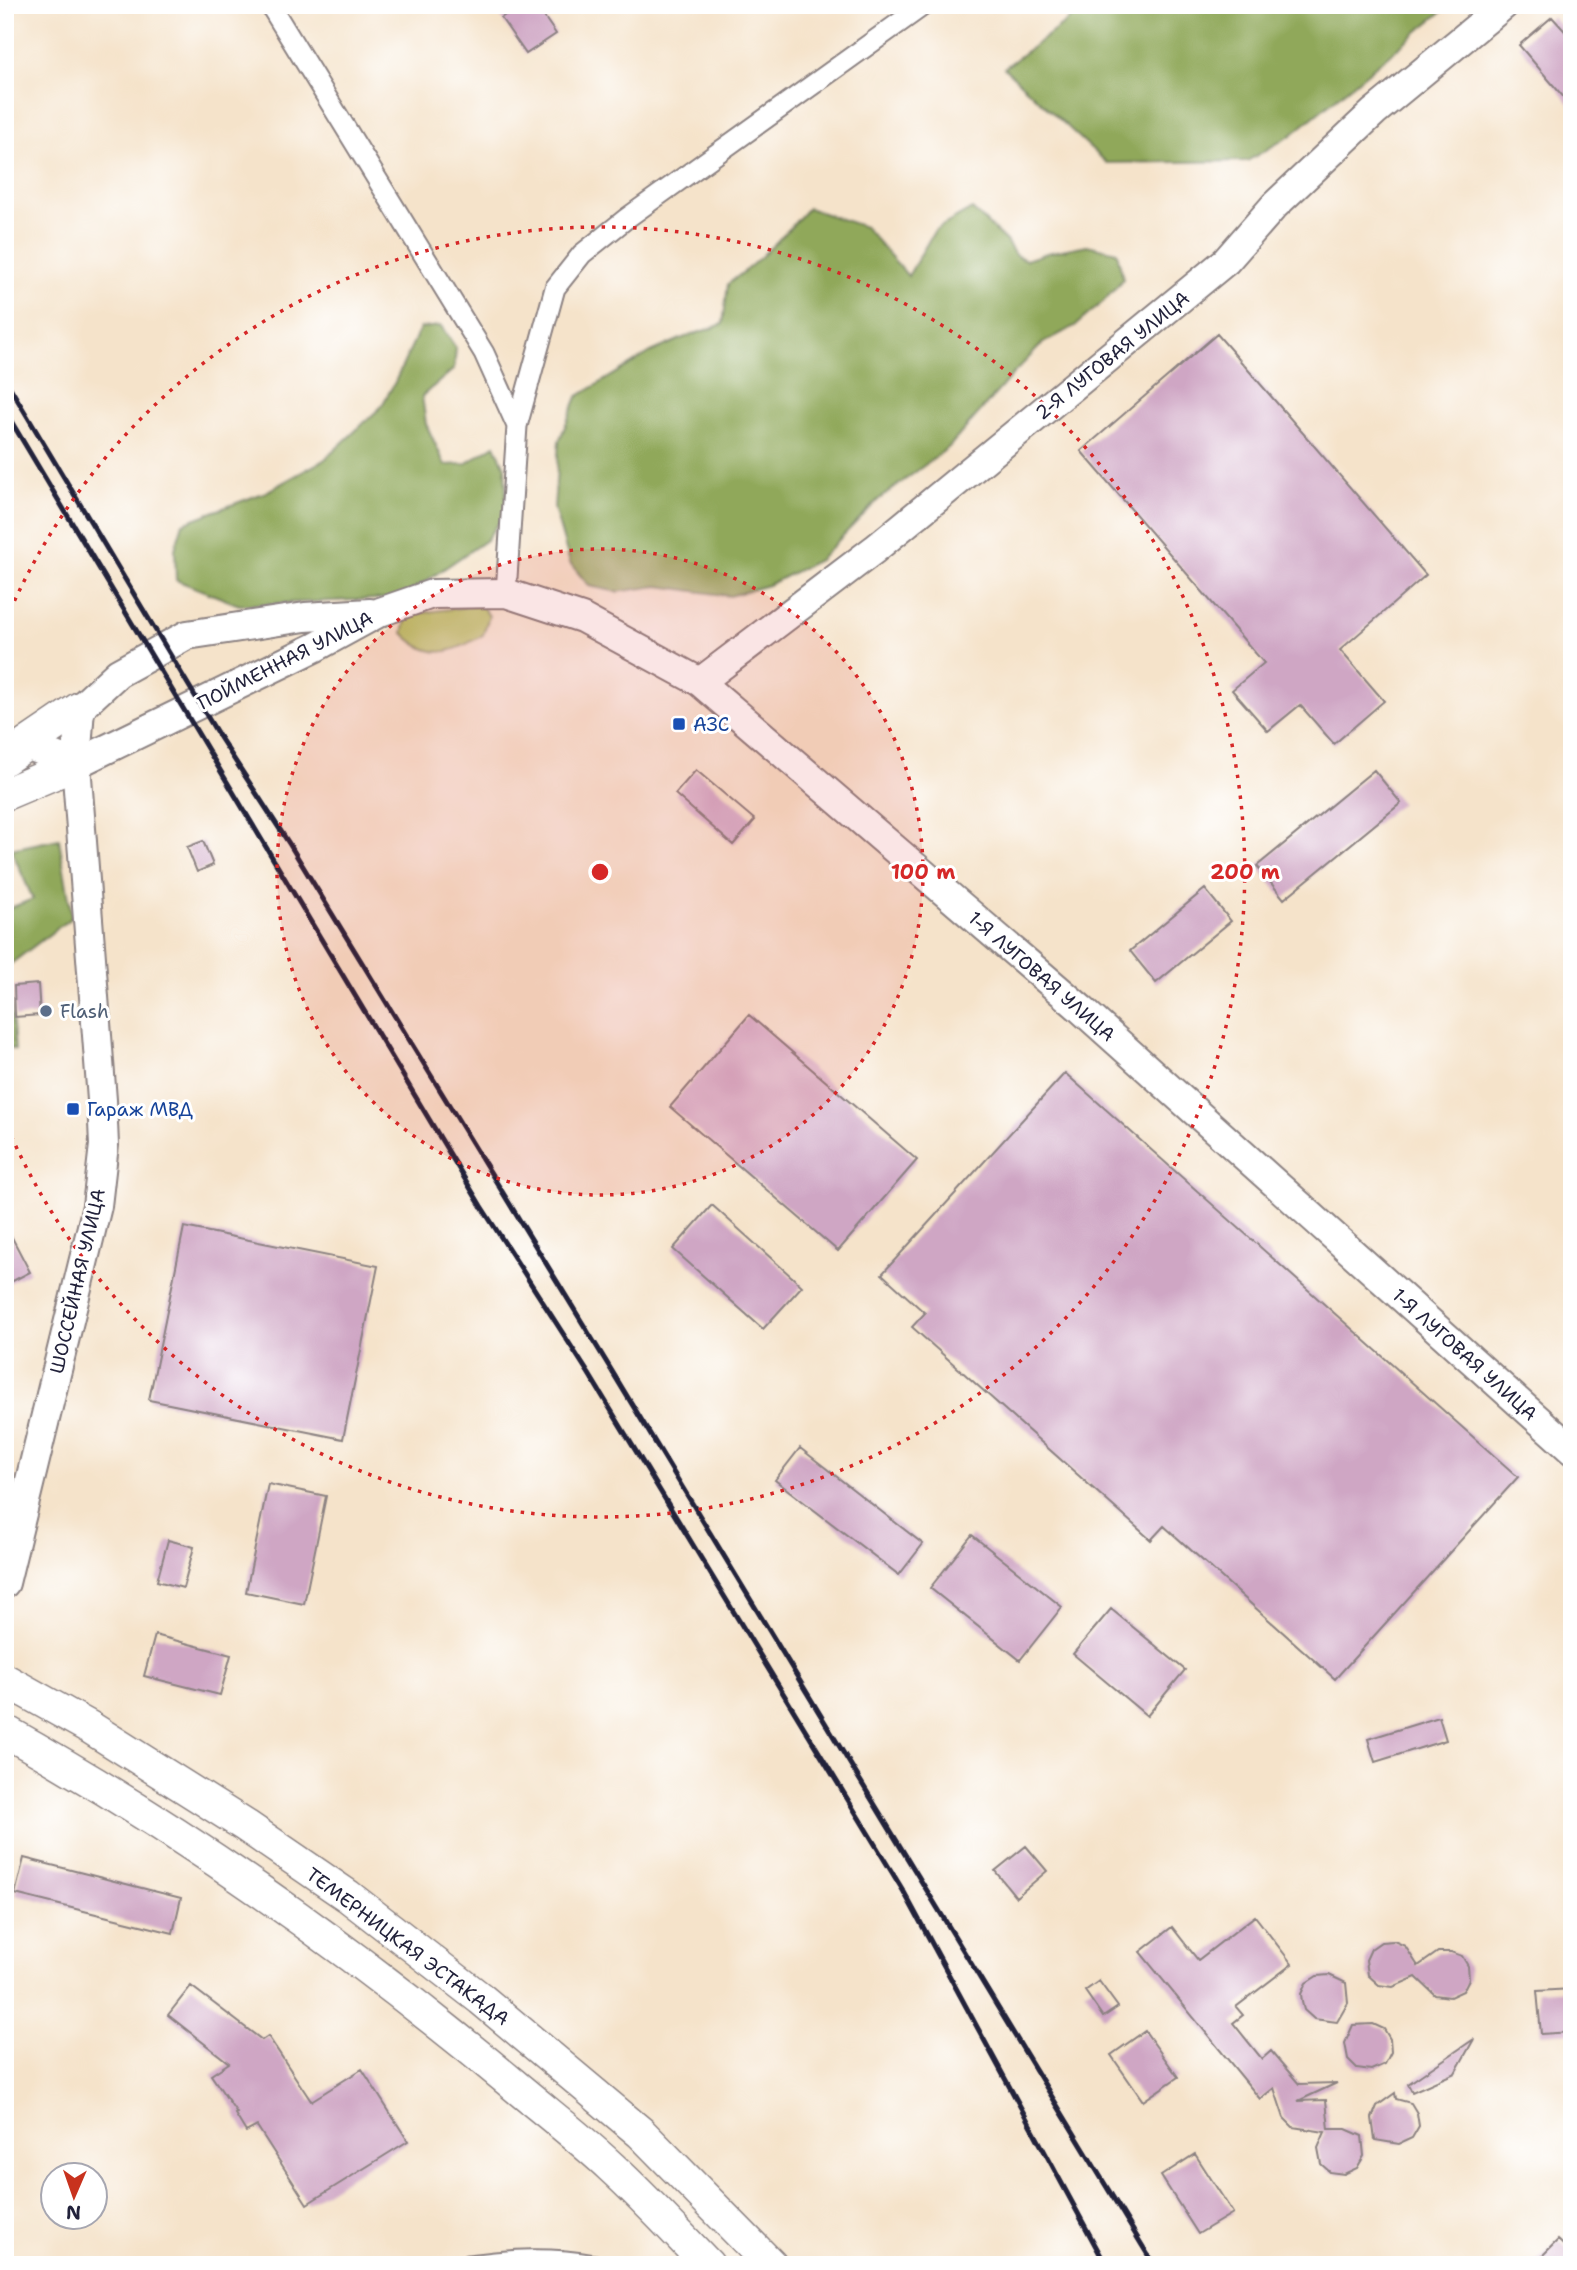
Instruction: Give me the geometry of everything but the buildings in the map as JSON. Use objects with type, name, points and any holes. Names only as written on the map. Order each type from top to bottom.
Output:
[{"type":"main road","name":"2-Я ЛУГОВАЯ УЛИЦА","points":[[700,682],[875,549],[1226,261],[1275,205],[1374,111],[1504,5]]},
{"type":"main road","name":"1-Я ЛУГОВАЯ УЛИЦА","points":[[380,612],[432,594],[506,593],[582,618],[700,682],[1091,1017],[1572,1450]]},
{"type":"main road","name":"ПОЙМЕННАЯ УЛИЦА","points":[[80,708],[118,673],[187,635],[305,617],[380,612]]},
{"type":"main road","name":"ПОЙМЕННАЯ УЛИЦА","points":[[76,764],[316,647],[380,612]]},
{"type":"main road","points":[[15,752],[80,708]]},
{"type":"main road","points":[[76,764],[80,708]]},
{"type":"main road","points":[[15,752],[76,764]]},
{"type":"main road","points":[[5,794],[76,764]]},
{"type":"main road","name":"ШОССЕЙНАЯ УЛИЦА","points":[[5,1583],[97,1206],[104,1145],[76,764]]},
{"type":"main road","name":"ТЕМЕРНИЦКАЯ ЭСТАКАДА","points":[[5,1680],[92,1728],[246,1826],[348,1896],[481,1999],[641,2133],[771,2265]]},
{"type":"main road","points":[[5,1731],[68,1766],[323,1933],[456,2037],[611,2167],[708,2265]]},
{"type":"street","points":[[270,5],[484,353],[517,426]]},
{"type":"street","points":[[506,593],[517,426],[555,288],[582,254],[627,218],[924,5]]},
{"type":"street","points":[[469,2265],[545,2258],[595,2265]]},
{"type":"green space","points":[[1089,5],[1450,5],[1290,136],[1247,161],[1107,163],[1004,68]]},
{"type":"green space","points":[[808,208],[865,227],[908,276],[935,230],[972,209],[1006,241],[1015,255],[1026,260],[1087,245],[1117,252],[1123,279],[1104,301],[1075,326],[1043,343],[949,447],[878,500],[819,560],[768,585],[730,596],[658,586],[617,592],[589,586],[570,563],[554,508],[559,441],[577,397],[651,352],[723,324],[728,284],[770,249]]},
{"type":"green space","points":[[441,326],[456,348],[454,369],[422,396],[426,424],[445,465],[465,464],[495,445],[505,467],[507,511],[486,540],[401,598],[239,605],[176,580],[175,549],[183,523],[266,492],[324,460],[381,407],[420,328]]},
{"type":"green space","points":[[481,605],[489,616],[483,635],[451,650],[442,652],[423,648],[403,633],[406,620],[419,613]]},
{"type":"green space","points":[[59,839],[72,917],[8,966],[15,1050],[5,1046],[5,910],[33,899],[11,849]]},
{"type":"railway","points":[[5,379],[219,736],[290,845],[607,1363],[1154,2265]]},
{"type":"railway","points":[[5,411],[481,1206],[589,1374],[904,1892],[1106,2265]]},
{"type":"place","name":"АЗС","points":[[679,724]]},
{"type":"place","name":"Flash","points":[[46,1011]]},
{"type":"place","name":"Гараж МВД","points":[[73,1109]]}]
